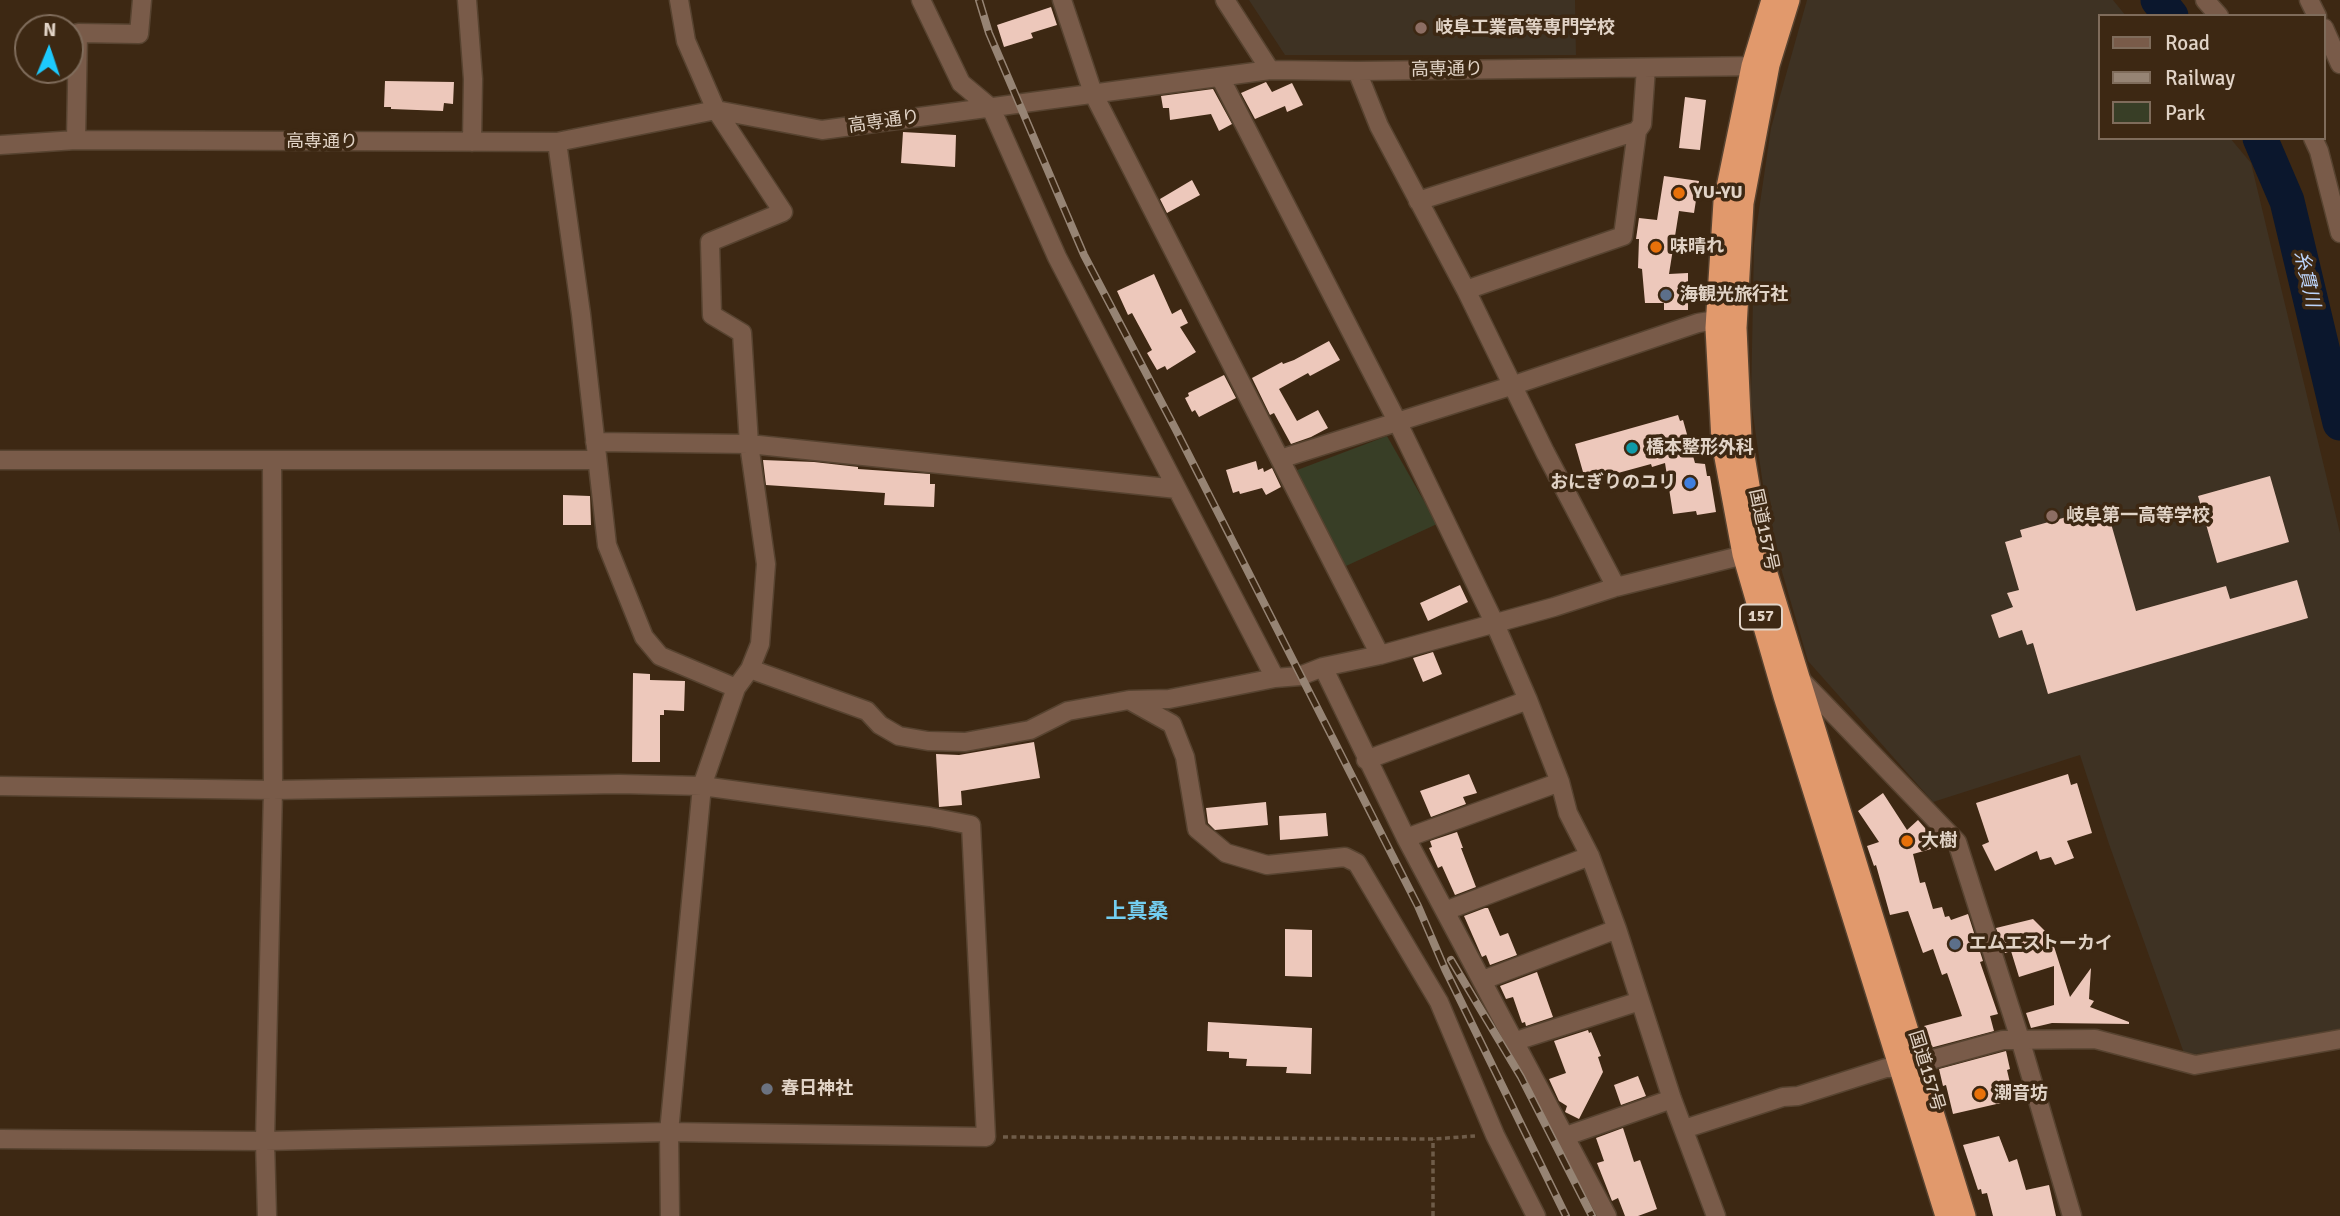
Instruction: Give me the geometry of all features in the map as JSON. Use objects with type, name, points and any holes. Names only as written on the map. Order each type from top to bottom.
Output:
[{"type":"highway","name":"国道157号","points":[[1772,0],[1760,66],[1744,203],[1736,328],[1741,438],[1751,553],[1801,680],[1909,1066],[1946,1216]]},
{"type":"highway","name":"国道157号","points":[[1789,0],[1760,66],[1724,202],[1717,320],[1722,441],[1784,696],[1909,1066],[1965,1216]]},
{"type":"street","points":[[76,141],[78,33],[139,34],[142,0]]},
{"type":"street","points":[[467,0],[474,79],[472,142]]},
{"type":"street","points":[[670,1216],[669,1132],[702,786],[736,688],[750,669],[760,644],[766,564],[749,444],[742,332],[712,315],[710,242],[783,212],[716,110],[686,41],[679,0]]},
{"type":"street","points":[[921,0],[961,83],[991,108],[1057,257],[1275,678]]},
{"type":"street","points":[[1062,0],[1093,93],[1380,654]]},
{"type":"street","points":[[1225,0],[1270,70]]},
{"type":"street","points":[[2205,0],[2217,14]]},
{"type":"street","points":[[2326,32],[2340,64]]},
{"type":"street","name":"高専通り","points":[[0,145],[76,141],[557,142],[716,110],[822,130],[1270,70],[1760,66]]},
{"type":"street","points":[[1466,290],[1623,236],[1637,131],[1642,124],[1646,68]]},
{"type":"street","points":[[1357,71],[1379,126],[1466,290],[1545,452],[1616,587]]},
{"type":"street","points":[[1220,77],[1397,421],[1495,624],[1560,782],[1568,813],[1590,856],[1617,929],[1672,1099],[1716,1216]]},
{"type":"street","points":[[1418,201],[1637,131]]},
{"type":"street","points":[[2314,140],[2340,233]]},
{"type":"street","points":[[557,142],[581,314],[607,545],[644,637],[660,656],[736,688]]},
{"type":"street","points":[[1280,459],[1698,323],[1717,320]]},
{"type":"street","points":[[0,460],[272,460],[749,444],[1177,489]]},
{"type":"street","points":[[267,1216],[265,1141],[273,790],[272,460]]},
{"type":"street","points":[[750,669],[867,711],[880,724],[899,736],[928,741],[965,742],[1030,730],[1068,711],[1129,700],[1169,699],[1275,678],[1300,676],[1323,667],[1495,624],[1616,587],[1751,553]]},
{"type":"street","points":[[1323,667],[1406,838],[1607,1216]]},
{"type":"street","points":[[1801,680],[1957,842],[2020,1039],[2072,1216]]},
{"type":"street","points":[[1129,700],[1172,724],[1185,757],[1197,829],[1226,853],[1267,865],[1345,857],[1357,863],[1439,1002],[1495,1135],[1536,1216]]},
{"type":"street","points":[[1366,760],[1528,700]]},
{"type":"street","points":[[1406,838],[1560,782]]},
{"type":"street","points":[[0,786],[273,790],[619,784],[702,786],[971,825],[986,1137],[669,1132],[265,1141],[0,1139]]},
{"type":"street","points":[[1446,911],[1590,856]]},
{"type":"street","points":[[1483,980],[1617,929]]},
{"type":"street","points":[[1516,1041],[1640,1000]]},
{"type":"street","points":[[1684,1129],[1886,1068],[1909,1066],[2003,1040],[2095,1040],[2194,1065],[2340,1039]]},
{"type":"street","points":[[1566,1136],[1672,1099]]},
{"type":"path","points":[[986,1137],[1433,1139],[1495,1135]]},
{"type":"path","points":[[1433,1139],[1433,1216]]},
{"type":"shaded area","name":"岐阜工業高等専門学校","points":[[1249,0],[1575,0],[1576,55],[1285,55]]},
{"type":"shaded area","name":"岐阜第一高等学校","points":[[1807,0],[2113,0],[2124,14],[2098,14],[2098,140],[2232,140],[2251,163],[2340,533],[2340,1029],[2185,1056],[2080,755],[1933,802],[1808,661],[1778,558],[1765,499],[1751,401],[1754,244],[1771,128]]},
{"type":"green space","points":[[1387,436],[1437,524],[1346,566],[1292,472]]},
{"type":"building","points":[[1051,7],[1057,25],[1031,33],[1033,38],[1004,47],[997,25]]},
{"type":"building","points":[[385,81],[454,82],[453,104],[444,103],[443,111],[384,107]]},
{"type":"building","points":[[1266,82],[1272,92],[1292,83],[1303,105],[1287,112],[1285,106],[1255,119],[1241,93]]},
{"type":"building","points":[[1213,89],[1232,124],[1219,131],[1211,114],[1170,120],[1169,108],[1163,108],[1161,96]]},
{"type":"building","points":[[1685,97],[1706,100],[1700,150],[1679,148]]},
{"type":"building","points":[[903,132],[956,135],[955,167],[901,163]]},
{"type":"building","points":[[1664,176],[1699,181],[1694,213],[1679,211],[1669,274],[1688,273],[1688,310],[1664,310],[1664,303],[1645,303],[1642,269],[1638,268],[1639,239],[1636,239],[1639,218],[1657,220]]},
{"type":"building","points":[[1192,180],[1200,195],[1167,213],[1160,199]]},
{"type":"building","points":[[1154,274],[1172,314],[1181,309],[1188,323],[1180,327],[1196,352],[1167,370],[1165,366],[1157,370],[1147,353],[1152,350],[1132,313],[1128,315],[1117,291]]},
{"type":"building","points":[[1329,341],[1340,360],[1279,389],[1297,421],[1318,410],[1328,428],[1291,444],[1274,413],[1270,415],[1252,378]]},
{"type":"building","points":[[1224,375],[1236,398],[1199,417],[1195,410],[1192,412],[1185,398],[1189,396],[1188,393]]},
{"type":"building","name":"橋本整形外科","points":[[1678,415],[1680,421],[1683,420],[1695,463],[1705,464],[1707,476],[1710,476],[1716,512],[1697,515],[1696,511],[1673,514],[1665,463],[1618,473],[1620,477],[1587,486],[1575,444]]},
{"type":"building","points":[[763,460],[814,462],[858,469],[930,474],[930,484],[935,484],[934,507],[884,505],[885,493],[766,485]]},
{"type":"building","points":[[1256,461],[1258,470],[1263,468],[1264,472],[1272,468],[1281,487],[1266,495],[1262,488],[1240,494],[1239,491],[1233,493],[1226,470]]},
{"type":"building","points":[[2270,476],[2289,542],[2217,563],[2198,496]]},
{"type":"building","points":[[563,495],[590,496],[591,525],[563,525]]},
{"type":"building","points":[[2088,511],[2091,518],[2108,513],[2136,611],[2226,586],[2230,599],[2297,580],[2308,618],[2048,694],[2033,643],[2027,645],[2022,630],[1999,638],[1991,615],[2013,607],[2007,593],[2019,590],[2005,542],[2022,537],[2020,530]]},
{"type":"building","points":[[1460,585],[1468,602],[1428,621],[1420,603]]},
{"type":"building","points":[[1433,652],[1442,674],[1423,682],[1413,658]]},
{"type":"building","points":[[633,673],[650,674],[650,680],[685,681],[684,711],[664,710],[664,715],[660,715],[660,762],[632,762]]},
{"type":"building","points":[[1034,742],[1040,778],[961,791],[962,805],[939,807],[936,754],[959,755]]},
{"type":"building","points":[[1469,774],[1477,793],[1463,797],[1466,804],[1431,817],[1420,791]]},
{"type":"building","points":[[2068,774],[2071,785],[2077,783],[2092,833],[2067,841],[2074,858],[2055,865],[2051,857],[2040,860],[2037,851],[1995,871],[1982,845],[1989,842],[1976,803]]},
{"type":"building","points":[[1883,793],[1907,830],[1918,820],[1925,828],[1931,849],[1913,854],[1920,883],[1925,882],[1933,909],[1942,907],[1945,917],[1949,916],[1951,920],[1968,914],[1983,961],[1980,962],[1998,1014],[1990,1016],[1994,1031],[1930,1048],[1924,1026],[1962,1016],[1947,973],[1942,975],[1933,949],[1923,953],[1908,911],[1890,915],[1876,865],[1874,866],[1867,846],[1879,842],[1858,811]]},
{"type":"building","points":[[1266,802],[1268,825],[1215,830],[1208,823],[1206,808]]},
{"type":"building","points":[[1326,813],[1328,836],[1280,840],[1279,816]]},
{"type":"building","points":[[1457,832],[1476,887],[1455,895],[1442,866],[1438,868],[1429,848],[1432,847],[1430,841]]},
{"type":"building","points":[[1488,908],[1500,936],[1508,933],[1517,955],[1490,965],[1486,955],[1482,957],[1464,916]]},
{"type":"building","points":[[2033,919],[2051,937],[2070,997],[2091,968],[2089,999],[2094,1001],[2090,1007],[2129,1024],[2052,1023],[2031,1028],[2026,1013],[2054,1005],[2054,966],[2019,977],[2011,951],[2005,953],[1996,928]]},
{"type":"building","points":[[1285,929],[1312,930],[1312,977],[1285,976]]},
{"type":"building","points":[[1537,972],[1553,1017],[1526,1026],[1525,1022],[1522,1023],[1513,997],[1506,999],[1500,986]]},
{"type":"building","points":[[1208,1022],[1312,1028],[1311,1074],[1286,1073],[1287,1067],[1246,1066],[1247,1059],[1229,1058],[1229,1052],[1207,1051]]},
{"type":"building","points":[[1588,1030],[1601,1056],[1598,1057],[1603,1072],[1579,1119],[1565,1112],[1567,1106],[1559,1101],[1549,1079],[1566,1073],[1554,1041]]},
{"type":"building","points":[[2006,1051],[2014,1100],[1953,1114],[1939,1069]]},
{"type":"building","points":[[1638,1076],[1646,1096],[1621,1105],[1614,1085]]},
{"type":"building","points":[[1623,1128],[1634,1162],[1640,1160],[1657,1209],[1638,1216],[1625,1216],[1618,1198],[1612,1201],[1597,1163],[1604,1161],[1596,1138]]},
{"type":"building","points":[[1999,1136],[2009,1162],[2017,1159],[2026,1190],[2049,1185],[2056,1216],[1993,1216],[1987,1193],[1982,1194],[1981,1189],[1978,1190],[1963,1145]]},
{"type":"waterway","name":"糸貫川","points":[[2158,0],[2169,14]]},
{"type":"waterway","name":"糸貫川","points":[[2261,140],[2287,201],[2340,423]]},
{"type":"railway","points":[[979,0],[989,33],[1084,255],[1418,906],[1445,969],[1566,1216]]},
{"type":"railway","points":[[1451,960],[1521,1077],[1592,1216]]},
{"type":"place","name":"岐阜工業高等専門学校","points":[[1421,28]]},
{"type":"place","name":"YU-YU","points":[[1679,193]]},
{"type":"place","name":"味晴れ","points":[[1656,247]]},
{"type":"place","name":"海観光旅行社","points":[[1666,295]]},
{"type":"place","name":"橋本整形外科","points":[[1632,448]]},
{"type":"place","name":"おにぎりのユリ","points":[[1690,483]]},
{"type":"place","name":"岐阜第一高等学校","points":[[2052,516]]},
{"type":"place","name":"大樹","points":[[1907,841]]},
{"type":"place","name":"エムエストーカイ","points":[[1955,944]]},
{"type":"place","name":"春日神社","points":[[767,1089]]},
{"type":"place","name":"潮音坊","points":[[1980,1094]]},
{"type":"district","name":"上真桑","points":[[1137,912]]}]
